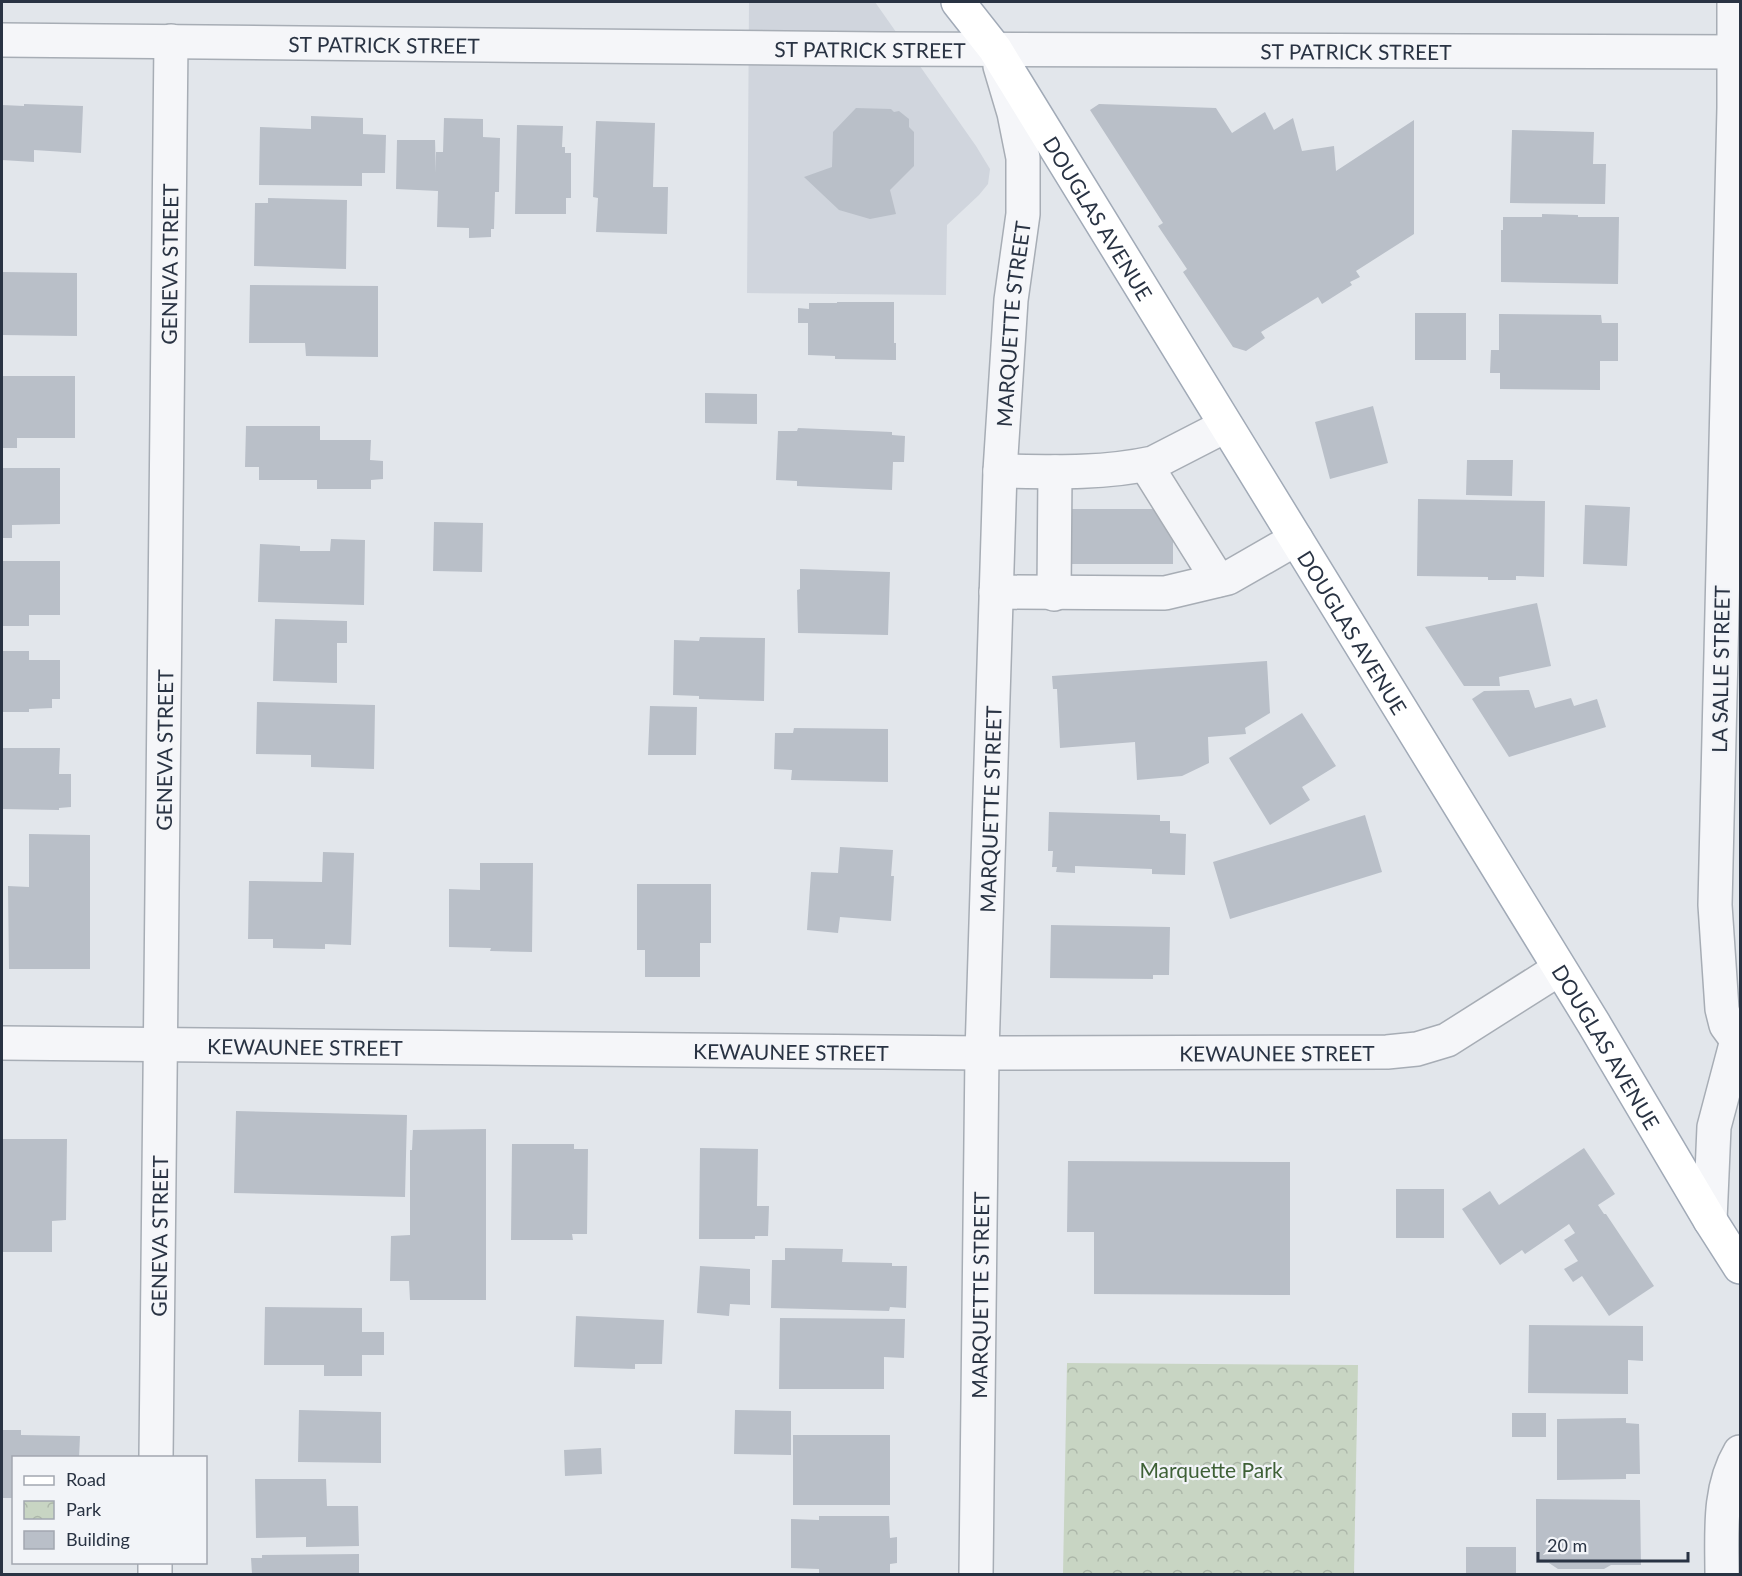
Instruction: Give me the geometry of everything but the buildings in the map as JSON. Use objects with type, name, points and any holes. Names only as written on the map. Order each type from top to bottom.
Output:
[{"type":"main road","name":"DOUGLAS AVENUE","points":[[958,2],[995,49],[1594,1024],[1740,1267]]},
{"type":"street","name":"LA SALLE STREET","points":[[1710,1220],[1714,1127],[1739,1040],[1726,1025],[1722,1010],[1714,905],[1737,52],[1734,2]]},
{"type":"street","name":"ST PATRICK STREET","points":[[2,39],[995,49],[1737,52]]},
{"type":"street","name":"GENEVA STREET","points":[[156,1456],[171,41]]},
{"type":"street","name":"MARQUETTE STREET","points":[[976,1575],[981,1053],[1000,471],[1011,300],[1023,214],[1023,158],[1014,113],[995,49]]},
{"type":"street","points":[[1000,471],[1108,471],[1146,465],[1225,426]]},
{"type":"street","points":[[1146,465],[1218,580]]},
{"type":"street","points":[[1054,594],[1055,472]]},
{"type":"street","points":[[996,592],[1165,593],[1228,578],[1296,539]]},
{"type":"street","name":"KEWAUNEE STREET","points":[[2,1043],[981,1053],[1387,1052],[1417,1049],[1457,1036],[1559,969]]},
{"type":"street","points":[[1722,1575],[1722,1513],[1731,1470],[1740,1452]]},
{"type":"shaded area","points":[[749,2],[875,2],[976,146],[990,169],[988,184],[947,225],[946,295],[747,293]]},
{"type":"green space","name":"Marquette Park","points":[[1067,1363],[1358,1365],[1354,1574],[1063,1574]]}]
